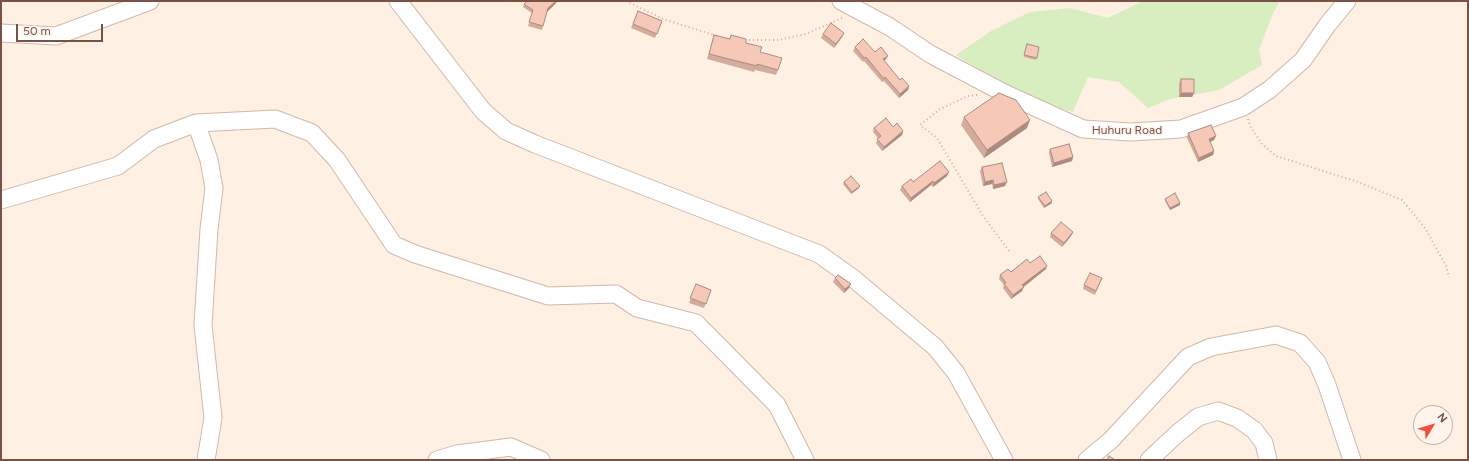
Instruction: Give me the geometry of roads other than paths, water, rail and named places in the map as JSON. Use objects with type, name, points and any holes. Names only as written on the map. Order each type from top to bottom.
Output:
[{"type":"street","points":[[1,33],[56,36],[150,1]]},
{"type":"street","points":[[398,1],[483,111],[506,131],[535,144],[819,254],[854,279],[935,347],[956,373],[1004,460]]},
{"type":"street","name":"Huhuru Road","points":[[845,3],[890,27],[930,54],[992,87],[1083,130],[1131,132],[1181,129],[1243,106],[1269,90],[1303,60],[1328,24],[1348,1]]},
{"type":"street","points":[[1,200],[118,166],[154,139],[196,123],[275,118],[312,133],[337,160],[394,244],[415,254],[548,296],[616,294],[637,308],[696,323],[777,406],[805,460]]},
{"type":"street","points":[[196,123],[209,160],[214,188],[209,229],[203,325],[213,418],[206,460]]},
{"type":"street","points":[[1087,460],[1111,440],[1188,357],[1211,347],[1276,334],[1300,343],[1317,362],[1327,385],[1352,460]]},
{"type":"street","points":[[1149,460],[1198,417],[1218,411],[1237,418],[1254,430],[1264,443],[1268,460]]},
{"type":"street","points":[[437,460],[457,454],[511,447],[542,460]]}]
